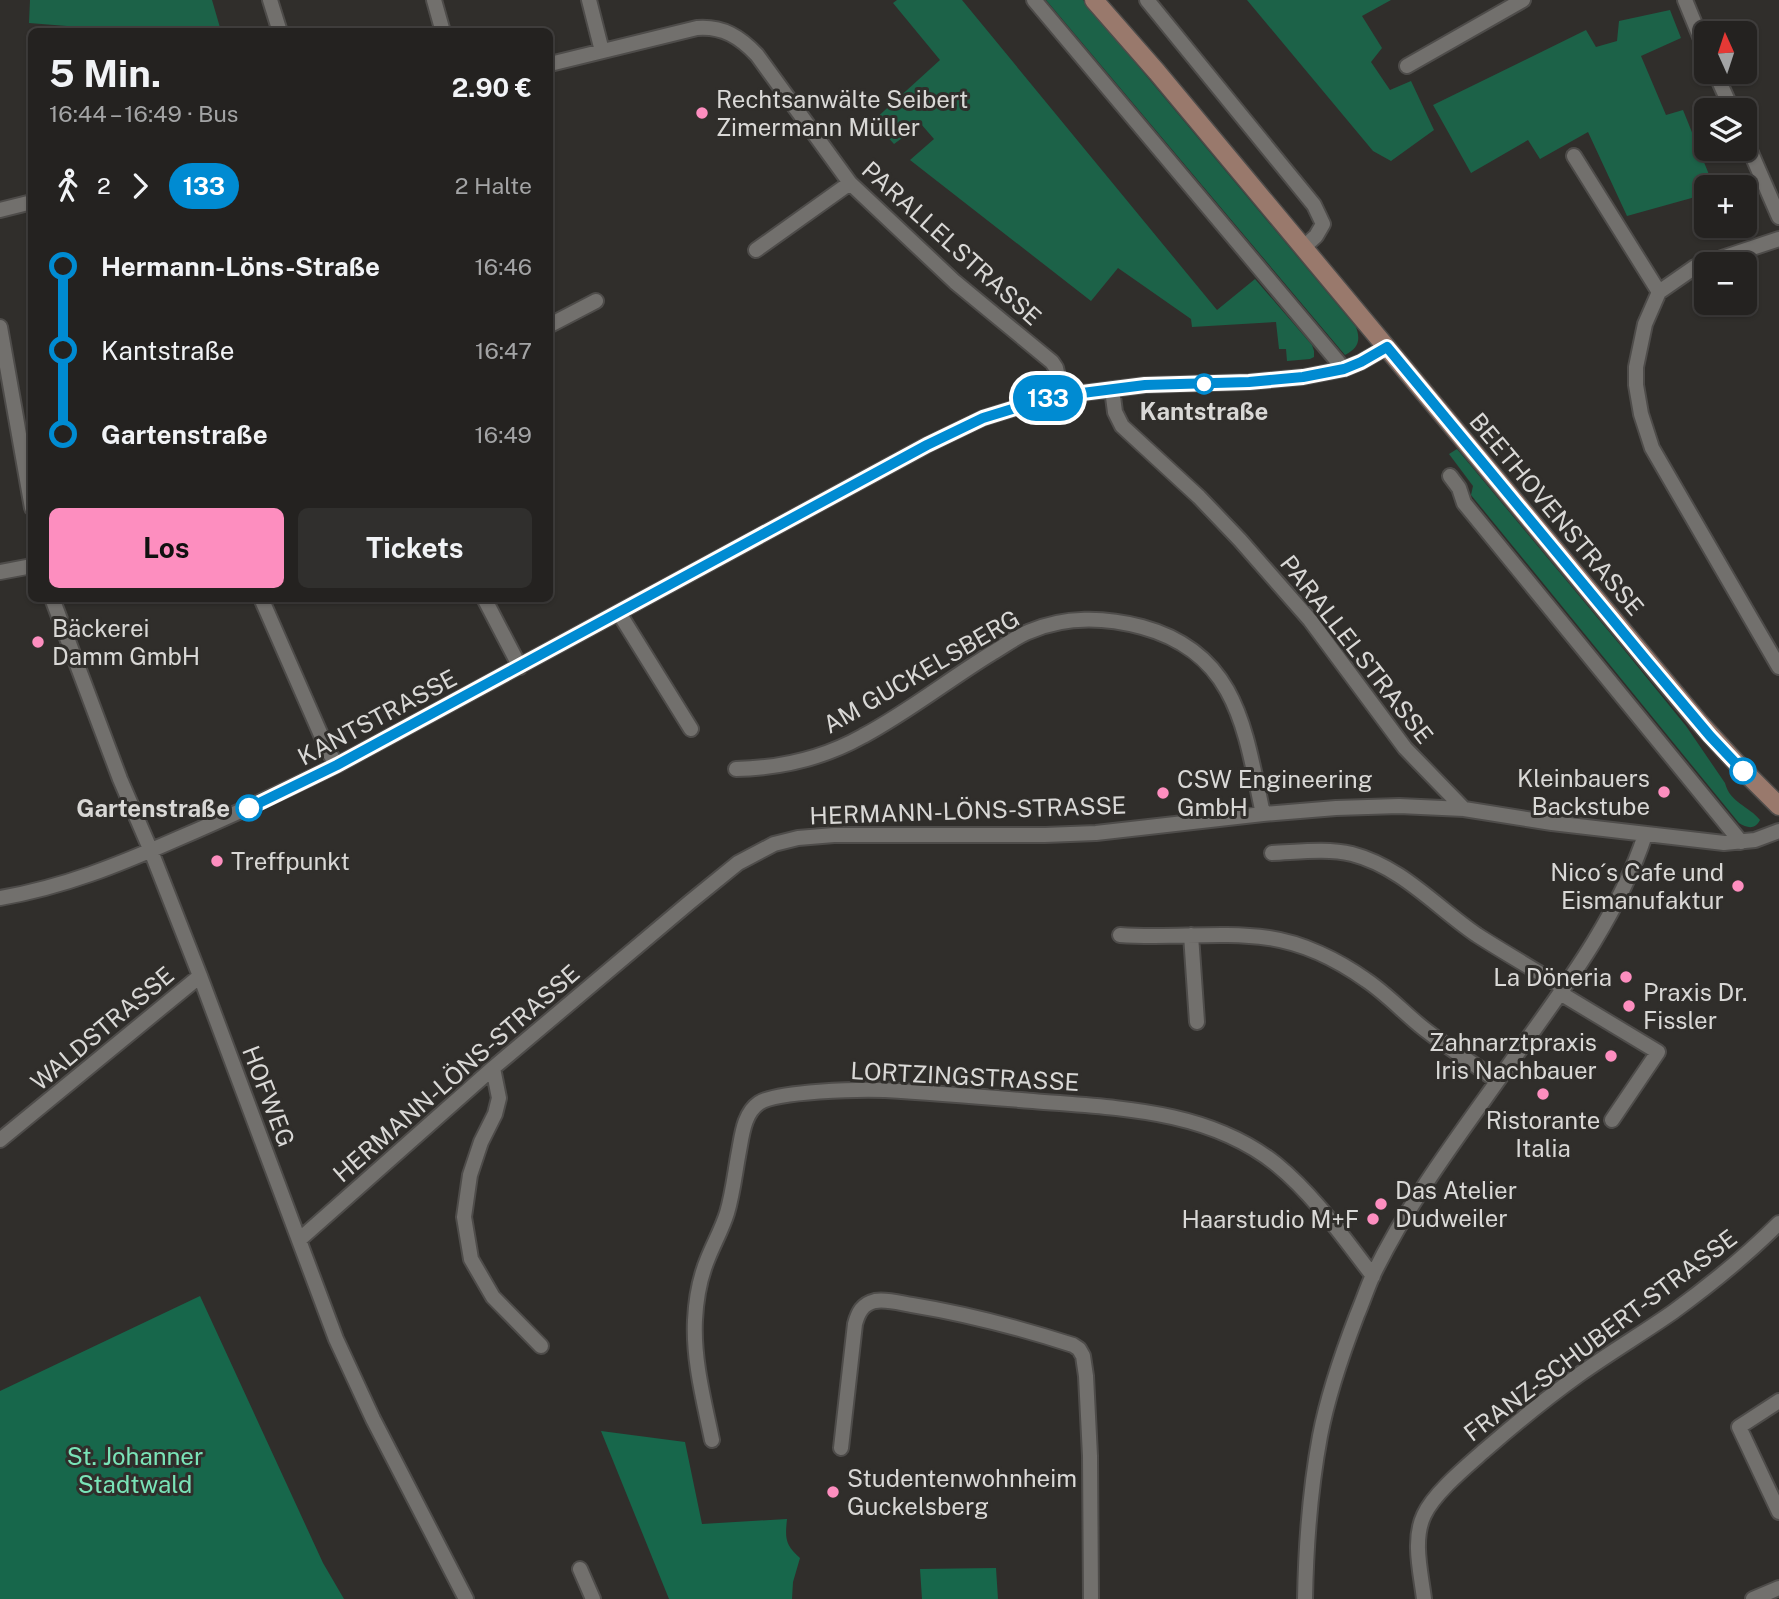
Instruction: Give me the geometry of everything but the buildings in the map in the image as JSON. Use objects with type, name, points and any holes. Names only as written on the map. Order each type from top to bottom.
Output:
[{"type":"street","points":[[270,0],[279,28]]},
{"type":"street","points":[[434,0],[442,28]]},
{"type":"street","points":[[589,0],[602,51]]},
{"type":"street","points":[[1034,0],[1344,369]]},
{"type":"street","name":"BEETHOVENSTRASSE","points":[[1094,0],[1698,721],[1729,757],[1779,806]]},
{"type":"street","points":[[1147,0],[1314,205],[1323,225],[1316,236],[1303,247]]},
{"type":"street","points":[[1407,66],[1523,0]]},
{"type":"street","points":[[1685,0],[1694,22]]},
{"type":"street","name":"PARALLELSTRASSE","points":[[553,63],[697,28],[716,28],[741,39],[757,55],[850,183],[955,282],[1052,362],[1062,395]]},
{"type":"street","points":[[1574,156],[1659,292]]},
{"type":"street","points":[[1755,161],[1779,217]]},
{"type":"street","points":[[756,250],[850,183]]},
{"type":"street","points":[[0,211],[28,203]]},
{"type":"street","points":[[1779,239],[1695,267],[1659,292],[1645,324],[1636,367],[1641,414],[1652,448],[1779,667]]},
{"type":"street","points":[[553,323],[596,301]]},
{"type":"street","points":[[0,327],[28,486]]},
{"type":"street","name":"KANTSTRASSE","points":[[0,898],[53,887],[96,873],[249,808],[337,765],[927,445],[983,418],[1062,395],[1145,385],[1303,377],[1344,369],[1387,347]]},
{"type":"street","name":"PARALLELSTRASSE","points":[[1112,389],[1115,412],[1122,426],[1199,497],[1240,540],[1310,620],[1405,748],[1464,809]]},
{"type":"street","points":[[1450,476],[1460,488],[1464,503],[1741,842]]},
{"type":"street","points":[[0,572],[28,567]]},
{"type":"street","name":"HOFWEG","points":[[57,602],[120,779],[200,976],[336,1339],[373,1419],[466,1599]]},
{"type":"street","points":[[263,602],[328,751],[337,765]]},
{"type":"street","points":[[486,602],[520,667]]},
{"type":"street","points":[[619,613],[691,729]]},
{"type":"street","name":"AM GUCKELSBERG","points":[[736,769],[762,768],[822,755],[862,737],[1027,632],[1077,620],[1108,620],[1129,623],[1170,636],[1188,647],[1216,674],[1236,705],[1263,814]]},
{"type":"street","name":"HERMANN-LÖNS-STRASSE","points":[[299,1240],[493,1068],[738,863],[774,844],[798,838],[834,835],[1096,833],[1263,814],[1399,806],[1464,809],[1519,819],[1724,843],[1755,840],[1779,831]]},
{"type":"street","points":[[1305,1599],[1307,1538],[1320,1433],[1341,1359],[1373,1276],[1401,1222],[1577,970],[1634,866],[1644,835]]},
{"type":"street","points":[[1272,853],[1324,851],[1350,854],[1380,864],[1400,875],[1477,934],[1658,1052],[1612,1120]]},
{"type":"street","points":[[1120,935],[1236,935],[1272,938],[1307,948],[1338,962],[1367,981],[1423,1028],[1497,1081]]},
{"type":"street","points":[[1191,935],[1197,1022]]},
{"type":"street","name":"WALDSTRASSE","points":[[0,1140],[200,976]]},
{"type":"street","points":[[493,1068],[499,1098],[470,1175],[464,1217],[471,1259],[493,1297],[541,1346]]},
{"type":"street","name":"LORTZINGSTRASSE","points":[[712,1440],[694,1339],[699,1286],[726,1215],[746,1122],[752,1108],[761,1101],[790,1094],[868,1089],[1133,1109],[1187,1120],[1233,1138],[1274,1163],[1318,1205],[1373,1276]]},
{"type":"street","name":"FRANZ-SCHUBERT-STRASSE","points":[[1424,1599],[1418,1538],[1424,1513],[1436,1497],[1503,1434],[1580,1374],[1672,1312],[1747,1254],[1779,1223]]},
{"type":"street","points":[[841,1448],[855,1324],[862,1307],[872,1301],[884,1300],[930,1308],[1021,1329],[1073,1345],[1083,1356],[1086,1376],[1090,1456],[1091,1599]]},
{"type":"street","points":[[1779,1401],[1739,1427],[1779,1513]]},
{"type":"street","points":[[580,1569],[593,1599]]},
{"type":"street","points":[[1753,1599],[1779,1588]]},
{"type":"green space","points":[[30,0],[212,0],[220,28],[92,28],[29,23]]},
{"type":"green space","points":[[897,0],[962,0],[1217,310],[1255,279],[1312,345],[1314,357],[1287,361],[1286,349],[1279,349],[1276,322],[1192,327],[1191,319],[1118,268],[1091,301],[910,160],[934,139],[921,124],[894,144],[873,121],[940,60],[893,3]]},
{"type":"green space","points":[[1046,0],[1083,0],[1356,327],[1358,340],[1353,350],[1345,355]]},
{"type":"green space","points":[[1247,0],[1391,0],[1362,16],[1382,48],[1371,62],[1390,90],[1411,81],[1434,130],[1391,161],[1373,151]]},
{"type":"green space","points":[[1670,10],[1681,38],[1641,56],[1666,115],[1683,110],[1694,137],[1694,161],[1704,161],[1709,175],[1694,175],[1694,197],[1627,216],[1588,132],[1540,159],[1528,140],[1471,173],[1433,105],[1586,30],[1596,47],[1617,41],[1619,21]]},
{"type":"green space","points":[[1457,449],[1686,726],[1727,790],[1760,820],[1756,825],[1748,827],[1739,823],[1471,495],[1473,486],[1449,454]]},
{"type":"green space","name":"St. Johanner Stadtwald","points":[[200,1296],[323,1563],[344,1599],[0,1599],[0,1391]]},
{"type":"green space","points":[[601,1431],[685,1442],[702,1524],[787,1519],[787,1541],[800,1558],[793,1582],[792,1599],[669,1599]]},
{"type":"green space","points":[[996,1568],[998,1599],[922,1599],[920,1569]]},
{"type":"bus line","name":"133","points":[[249,808],[337,765],[927,445],[983,418],[1062,395],[1145,385],[1249,382],[1303,377],[1344,369],[1387,347],[1646,660],[1743,771]]},
{"type":"place","name":"Rechtsanwälte Seibert Zimermann Müller","points":[[702,113]]},
{"type":"place","name":"Kantstraße","points":[[1204,384]]},
{"type":"place","name":"Bäckerei Damm GmbH","points":[[38,642]]},
{"type":"place","name":"Kleinbauers Backstube","points":[[1664,792]]},
{"type":"place","name":"CSW Engineering GmbH","points":[[1163,793]]},
{"type":"place","name":"Gartenstraße","points":[[249,808]]},
{"type":"place","name":"Treffpunkt","points":[[217,861]]},
{"type":"place","name":"Nico´s Cafe und Eismanufaktur","points":[[1738,886]]},
{"type":"place","name":"La Döneria","points":[[1626,977]]},
{"type":"place","name":"Praxis Dr. Fissler","points":[[1629,1006]]},
{"type":"place","name":"Zahnarztpraxis Iris Nachbauer","points":[[1611,1056]]},
{"type":"place","name":"Ristorante Italia","points":[[1543,1094]]},
{"type":"place","name":"Das Atelier Dudweiler","points":[[1381,1204]]},
{"type":"place","name":"Haarstudio M+F","points":[[1373,1219]]},
{"type":"place","name":"Studentenwohnheim Guckelsberg","points":[[833,1492]]}]
